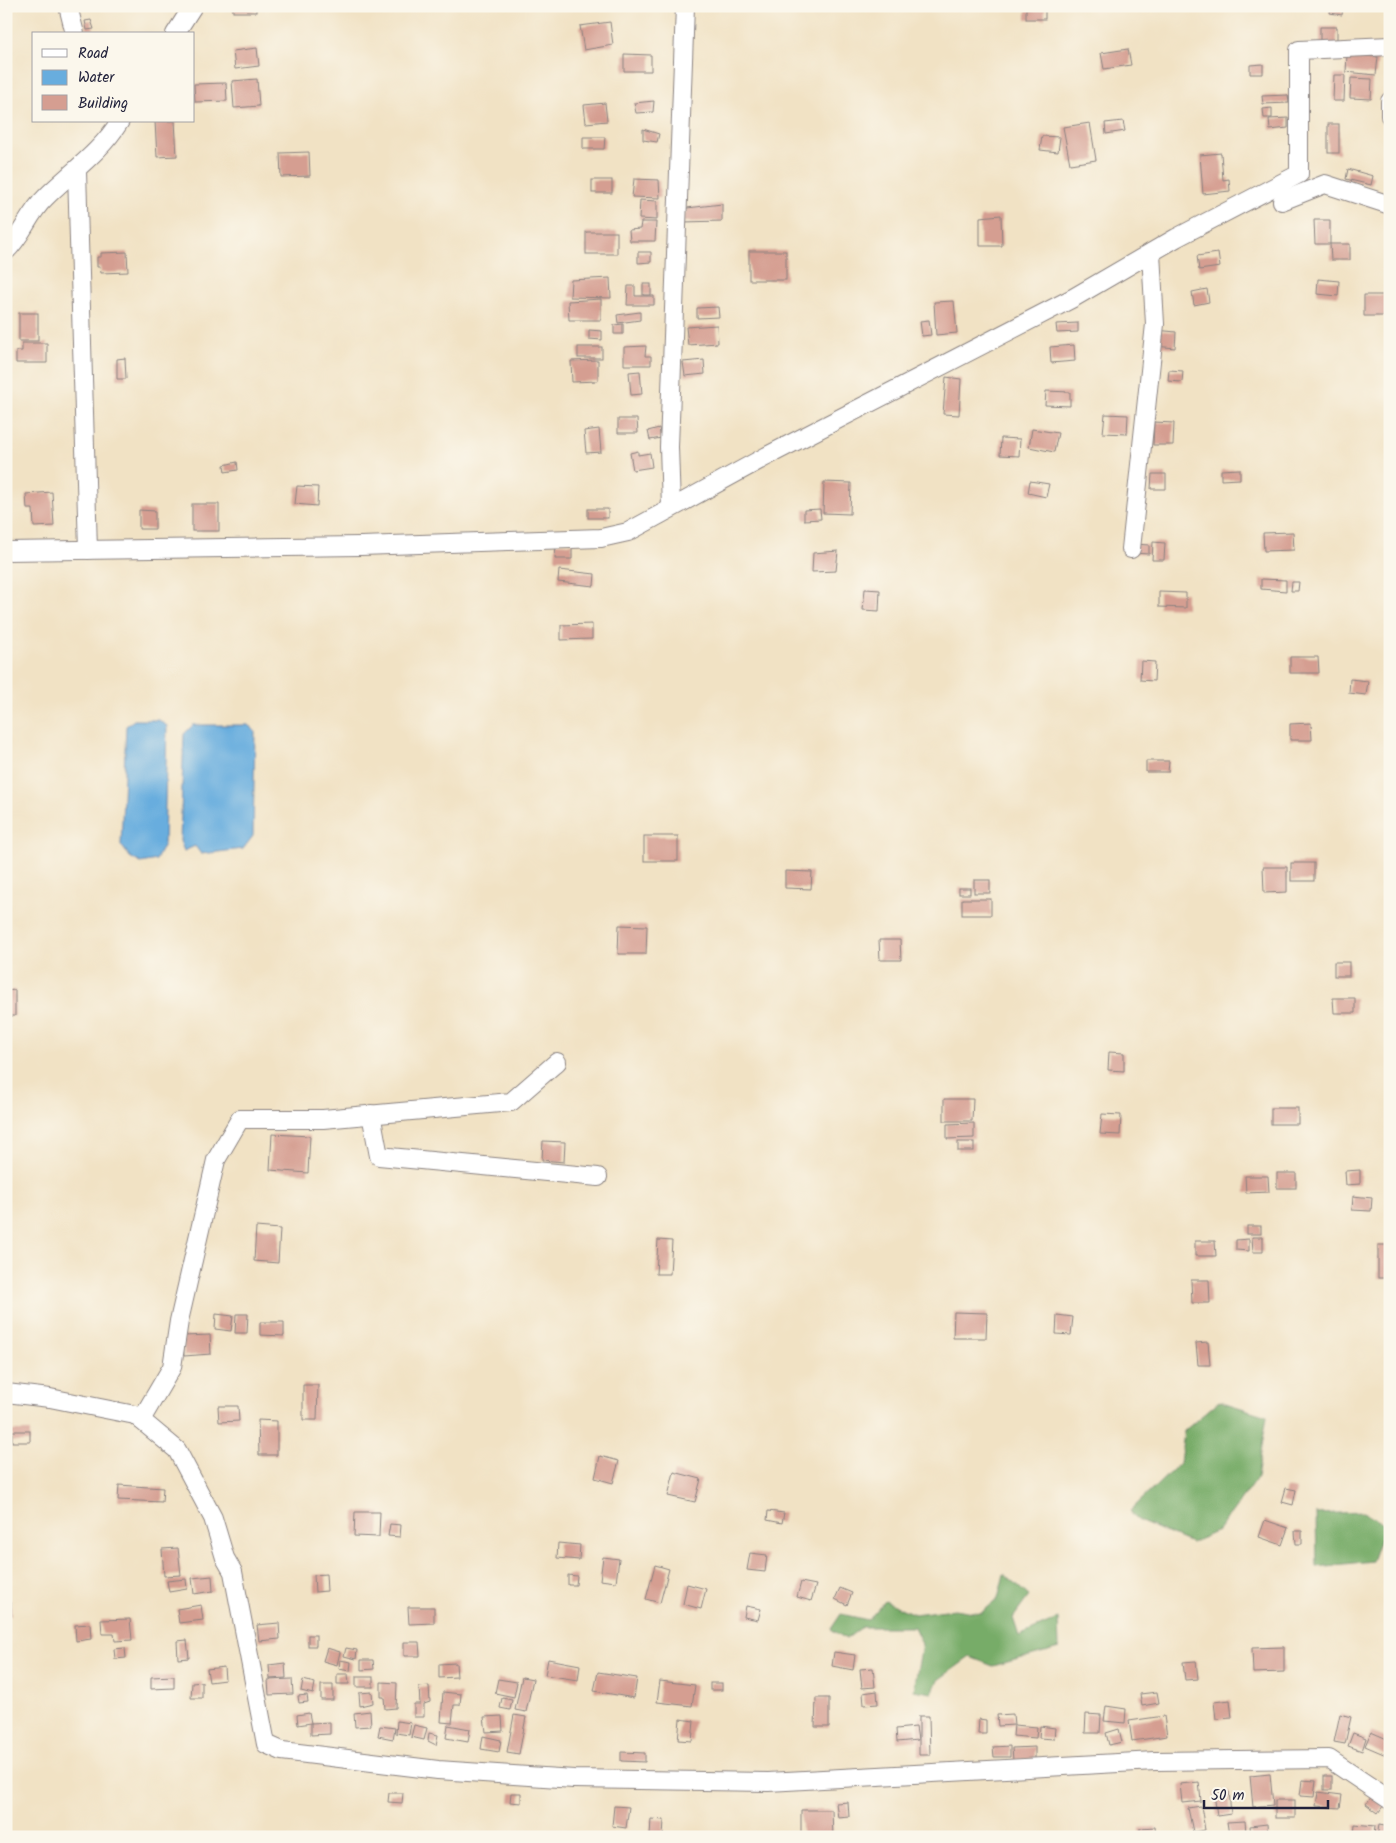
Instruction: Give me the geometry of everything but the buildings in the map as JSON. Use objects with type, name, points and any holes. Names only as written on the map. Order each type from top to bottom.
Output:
[{"type":"street","points":[[68,6],[74,32]]},
{"type":"street","points":[[176,32],[193,6]]},
{"type":"street","points":[[672,507],[669,447],[685,6]]},
{"type":"street","points":[[6,551],[361,546],[600,538],[628,532],[672,507],[1074,298],[1151,253],[1299,174],[1299,50],[1390,46]]},
{"type":"street","points":[[1390,101],[1390,116]]},
{"type":"street","points":[[6,251],[44,199],[76,171],[111,136],[119,122]]},
{"type":"street","points":[[76,171],[88,550]]},
{"type":"street","points":[[1282,201],[1325,184],[1390,205]]},
{"type":"street","points":[[1131,549],[1155,324],[1151,253]]},
{"type":"street","points":[[141,1420],[172,1368],[179,1322],[216,1160],[240,1119],[323,1120],[511,1102],[557,1062]]},
{"type":"street","points":[[371,1114],[379,1156],[598,1177]]},
{"type":"street","points":[[6,1394],[50,1398],[135,1415],[177,1450],[213,1518],[225,1558],[233,1572],[266,1744],[282,1751],[438,1770],[574,1779],[768,1782],[1155,1762],[1329,1759],[1390,1800]]},
{"type":"green space","points":[[1219,1401],[1267,1416],[1257,1478],[1218,1531],[1191,1543],[1139,1521],[1130,1511],[1180,1463],[1184,1431]]},
{"type":"green space","points":[[1363,1512],[1385,1525],[1372,1561],[1317,1567],[1316,1514]]},
{"type":"green space","points":[[1004,1574],[1029,1596],[1013,1618],[1019,1636],[1058,1619],[1059,1648],[993,1666],[970,1657],[938,1680],[932,1693],[914,1690],[922,1644],[914,1627],[862,1627],[846,1639],[831,1629],[841,1614],[868,1620],[885,1601],[914,1614],[954,1609],[981,1613],[998,1599]]},
{"type":"water","points":[[134,720],[159,720],[167,726],[164,844],[156,860],[141,863],[130,857],[121,845],[126,726]]},
{"type":"water","points":[[193,725],[248,725],[255,731],[253,836],[243,849],[201,854],[195,846],[184,851],[180,841],[184,734]]}]
